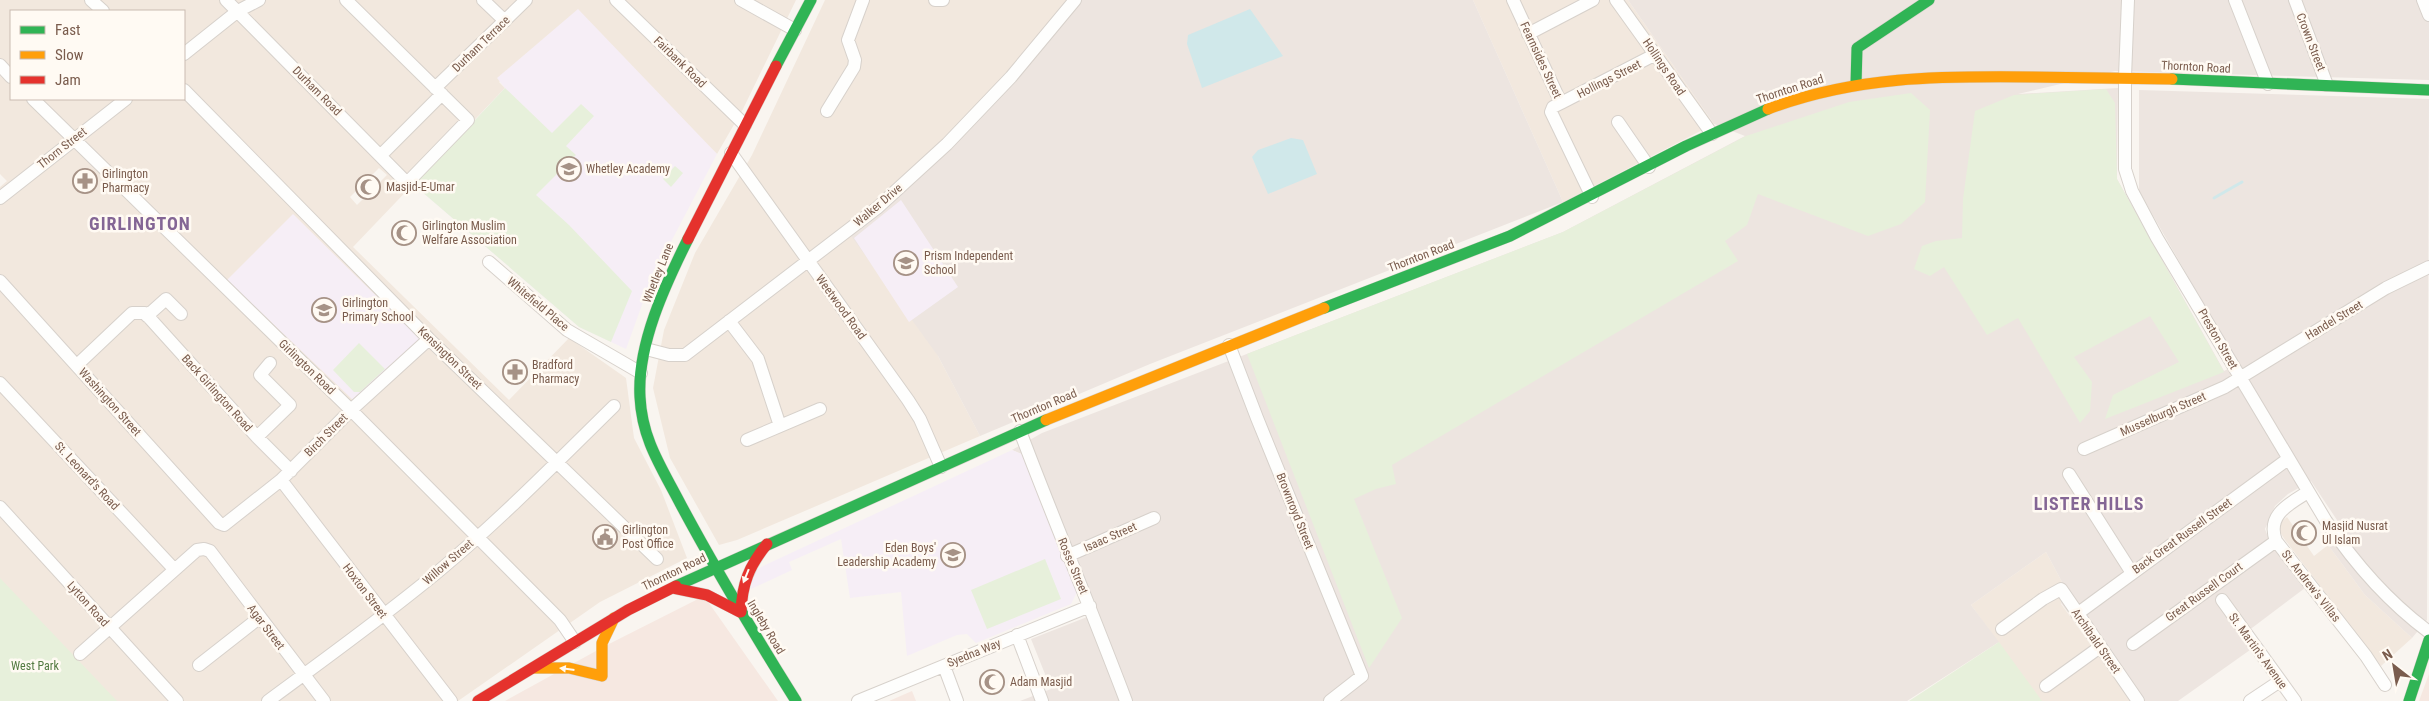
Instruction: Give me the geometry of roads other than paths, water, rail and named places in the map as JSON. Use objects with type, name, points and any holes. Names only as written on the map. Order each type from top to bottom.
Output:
[{"type":"main road","name":"Whetley Lane","points":[[715,567],[643,429],[640,398],[641,373],[656,313],[682,249],[811,0]]},
{"type":"main road","points":[[1856,84],[1857,48],[1920,2]]},
{"type":"main road","name":"Thornton Road","points":[[478,701],[614,618],[715,567],[1020,431],[1229,344],[1510,236],[1592,197],[1712,134],[1795,98],[1856,84],[1938,76],[2125,77],[2429,90]]},
{"type":"main road","points":[[674,588],[707,595],[741,613],[741,589],[744,578],[751,564],[768,544]]},
{"type":"main road","name":"Ingleby Road","points":[[715,567],[741,613],[796,701]]},
{"type":"main road","points":[[532,668],[569,668],[602,676],[602,643],[614,618]]},
{"type":"main road","points":[[2409,701],[2429,640]]},
{"type":"street","points":[[91,0],[102,10]]},
{"type":"street","name":"Durham Road","points":[[226,0],[408,183],[468,120],[439,91]]},
{"type":"street","points":[[185,53],[238,11],[259,0]]},
{"type":"street","points":[[346,0],[439,91]]},
{"type":"street","points":[[482,0],[505,21]]},
{"type":"street","name":"Durham Terrace","points":[[380,156],[526,0]]},
{"type":"street","name":"Fairbank Road","points":[[616,0],[745,125]]},
{"type":"street","points":[[741,0],[795,30]]},
{"type":"street","points":[[828,111],[854,67],[855,60],[848,40],[863,0]]},
{"type":"street","points":[[935,0],[944,0]]},
{"type":"street","name":"Walker Drive","points":[[646,349],[669,355],[685,355],[877,208],[947,144],[1011,77],[1075,0]]},
{"type":"street","name":"Fearnsides Street","points":[[1513,0],[1561,104],[1553,108],[1551,112],[1592,197]]},
{"type":"street","points":[[1528,34],[1593,0]]},
{"type":"street","name":"Hollings Road","points":[[1616,0],[1712,134]]},
{"type":"street","name":"Preston Street","points":[[2128,0],[2125,77],[2126,169],[2132,190],[2157,238],[2288,459],[2356,564],[2392,602],[2429,632]]},
{"type":"street","points":[[2235,0],[2268,84]]},
{"type":"street","name":"Crown Street","points":[[2295,0],[2327,85]]},
{"type":"street","points":[[2423,0],[2429,15]]},
{"type":"street","name":"Hollings Street","points":[[1561,104],[1610,80],[1656,54]]},
{"type":"street","points":[[0,66],[10,76]]},
{"type":"street","name":"Kensington Street","points":[[185,91],[430,339],[657,559]]},
{"type":"street","name":"Girlington Road","points":[[34,100],[351,410],[560,620],[575,642]]},
{"type":"street","name":"Thorn Street","points":[[0,198],[125,100]]},
{"type":"street","points":[[1618,122],[1649,167]]},
{"type":"street","name":"Weetwood Road","points":[[731,153],[762,193],[807,261],[908,400],[920,419],[941,467]]},
{"type":"street","name":"Whitefield Place","points":[[489,262],[567,330],[641,373]]},
{"type":"street","name":"Handel Street","points":[[2241,378],[2386,288],[2429,267]]},
{"type":"street","name":"Washington Street","points":[[0,281],[219,523]]},
{"type":"street","points":[[77,365],[132,314],[146,315],[166,299],[181,314]]},
{"type":"street","name":"Back Girlington Road","points":[[146,315],[257,437],[290,470]]},
{"type":"street","points":[[729,321],[758,359],[780,426]]},
{"type":"street","name":"Birch Street","points":[[219,523],[224,525],[231,522],[281,480],[351,410],[430,339]]},
{"type":"street","name":"Brownroyd Street","points":[[1229,344],[1257,418],[1362,676],[1330,701]]},
{"type":"street","points":[[257,437],[290,404],[260,375],[270,363]]},
{"type":"street","name":"Musselburgh Street","points":[[2084,449],[2241,378]]},
{"type":"street","name":"St. Leonard's Road","points":[[0,383],[174,569]]},
{"type":"street","name":"Willow Street","points":[[268,701],[384,615],[442,569],[614,406]]},
{"type":"street","points":[[747,440],[820,409]]},
{"type":"street","name":"Rosse Street","points":[[1020,431],[1067,556],[1090,606],[1126,701]]},
{"type":"street","name":"Back Great Russell Street","points":[[2077,614],[2288,459]]},
{"type":"street","points":[[2069,474],[2132,573]]},
{"type":"street","name":"Hoxton Street","points":[[281,480],[451,701]]},
{"type":"street","name":"St. Andrew's Villas","points":[[2308,492],[2282,509],[2275,519],[2272,530],[2276,541],[2366,656],[2385,685]]},
{"type":"street","name":"Lytton Road","points":[[0,507],[177,701]]},
{"type":"street","name":"Isaac Street","points":[[1067,556],[1154,518]]},
{"type":"street","name":"Great Russell Court","points":[[2133,644],[2217,593],[2276,541]]},
{"type":"street","name":"Agar Street","points":[[174,569],[197,550],[204,549],[210,551],[259,618],[324,701]]},
{"type":"street","points":[[80,654],[174,569]]},
{"type":"street","name":"Archibald Street","points":[[2002,628],[2052,593],[2061,589],[2138,701]]},
{"type":"street","name":"St. Martin's Avenue","points":[[2217,593],[2295,701]]},
{"type":"street","name":"Syedna Way","points":[[858,701],[1090,606]]},
{"type":"street","points":[[199,665],[259,618]]},
{"type":"street","points":[[1017,635],[1042,701]]},
{"type":"street","points":[[2046,686],[2100,647]]},
{"type":"street","points":[[944,666],[957,701]]},
{"type":"street","points":[[2250,701],[2280,681]]},
{"type":"water","points":[[1250,9],[1283,56],[1202,88],[1187,44],[1188,35]]},
{"type":"water","points":[[1291,138],[1303,140],[1317,174],[1268,194],[1252,157],[1258,150]]},
{"type":"waterway","points":[[2214,198],[2242,182]]},
{"type":"place","name":"Whetley Academy","points":[[569,169]]},
{"type":"place","name":"Girlington Pharmacy","points":[[85,181]]},
{"type":"place","name":"Masjid-E-Umar","points":[[368,187]]},
{"type":"place","name":"Girlington Muslim Welfare Association","points":[[404,233]]},
{"type":"place","name":"Prism Independent School","points":[[906,263]]},
{"type":"place","name":"Girlington Primary School","points":[[324,310]]},
{"type":"place","name":"Bradford Pharmacy","points":[[515,372]]},
{"type":"place","name":"Masjid Nusrat Ul Islam","points":[[2304,533]]},
{"type":"place","name":"Girlington Post Office","points":[[605,537]]},
{"type":"place","name":"Eden Boys' Leadership Academy","points":[[953,555]]},
{"type":"place","name":"Adam Masjid","points":[[992,682]]},
{"type":"district","name":"GIRLINGTON","points":[[140,223]]},
{"type":"district","name":"LISTER HILLS","points":[[2089,503]]},
{"type":"park label","name":"West Park","points":[[35,666]]}]
